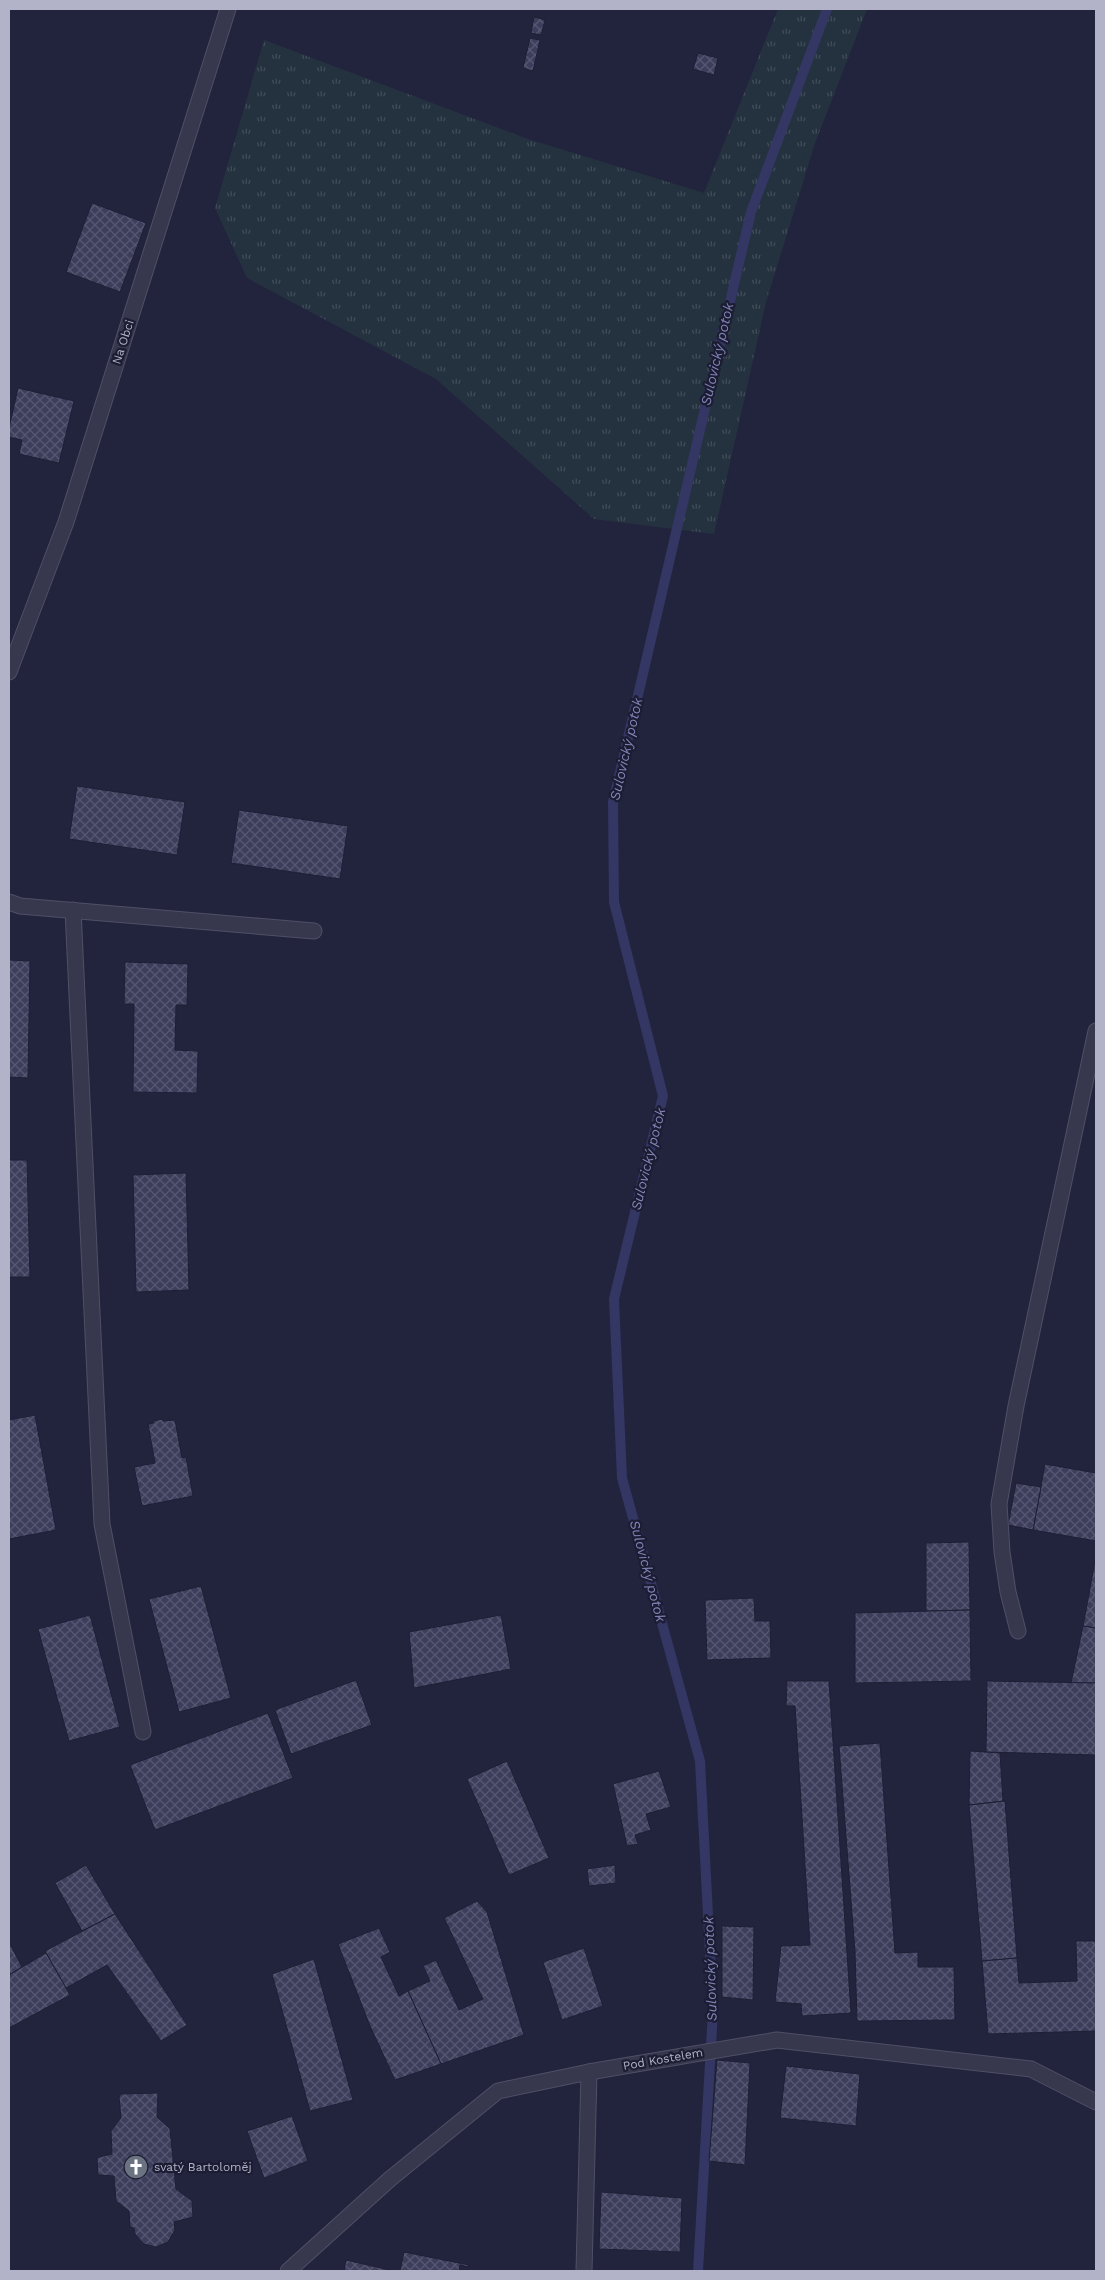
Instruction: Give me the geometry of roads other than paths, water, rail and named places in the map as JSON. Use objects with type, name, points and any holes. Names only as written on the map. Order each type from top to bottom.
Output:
[{"type":"street","name":"Na Obci","points":[[9,672],[66,522],[228,9]]},
{"type":"street","points":[[9,902],[20,906],[314,931]]},
{"type":"street","points":[[73,910],[102,1524],[143,1732]]},
{"type":"street","points":[[1018,1630],[1008,1592],[1002,1552],[999,1504],[1016,1406],[1096,1031]]},
{"type":"street","name":"Pod Kostelem","points":[[288,2271],[390,2179],[498,2091],[588,2072],[777,2040],[1031,2068],[1096,2102]]},
{"type":"street","points":[[584,2271],[588,2072]]},
{"type":"waterway","name":"Sulovický potok","points":[[698,2271],[713,2011],[700,1761],[622,1478],[614,1299],[663,1096],[614,902],[613,802],[751,212],[827,9]]},
{"type":"place","name":"svatý Bartoloměj","points":[[136,2167]]}]
